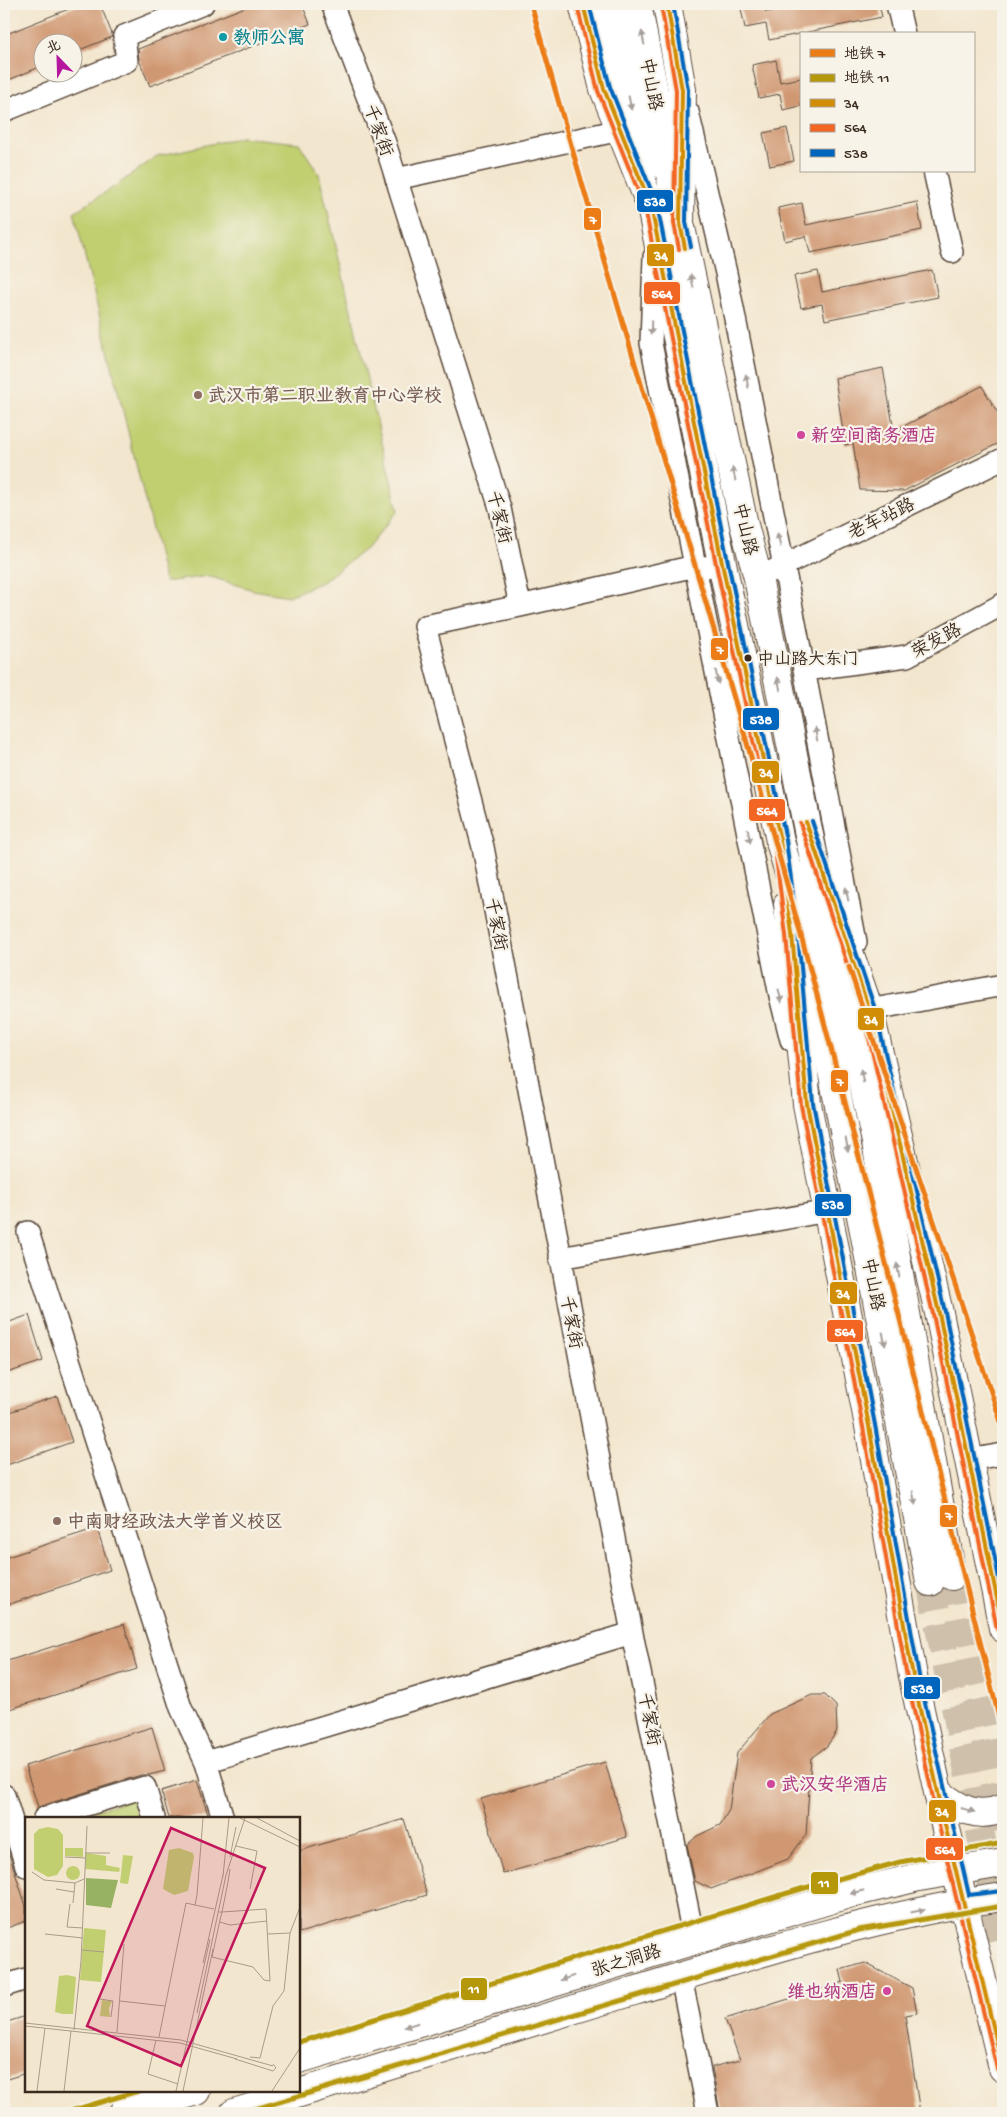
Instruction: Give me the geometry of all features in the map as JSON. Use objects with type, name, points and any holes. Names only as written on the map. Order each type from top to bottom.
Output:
[{"type":"main road","name":"中山路","points":[[583,4],[604,88],[620,130],[662,219]]},
{"type":"main road","name":"中山路","points":[[611,4],[662,219],[758,578],[809,835],[876,1142],[941,1579],[864,1231],[802,920],[780,841],[723,568],[662,219],[637,4]]},
{"type":"main road","name":"中山路","points":[[662,219],[682,90],[667,4]]},
{"type":"main road","name":"中山路","points":[[809,835],[869,1010],[939,1313],[1003,1628]]},
{"type":"main road","name":"中山路","points":[[780,841],[792,934],[807,1104],[869,1426],[914,1682],[1003,2068]]},
{"type":"main road","points":[[938,1792],[953,1804],[968,1811],[984,1813],[1003,1808]]},
{"type":"main road","name":"张之洞路","points":[[300,2059],[852,1893],[956,1870],[1003,1863]]},
{"type":"main road","name":"张之洞路","points":[[234,2113],[680,1977],[859,1926],[911,1912],[1003,1897]]},
{"type":"main road","points":[[996,2036],[995,2002],[998,1987],[1003,1978]]},
{"type":"main road","points":[[123,2113],[193,2092]]},
{"type":"street","points":[[4,111],[127,61],[124,36],[203,4]]},
{"type":"street","name":"千家街","points":[[332,4],[385,143],[500,508],[520,606],[425,626],[483,847],[632,1633],[694,1940]]},
{"type":"street","points":[[897,4],[904,32]]},
{"type":"street","points":[[682,90],[726,273],[869,1010],[1003,985]]},
{"type":"street","points":[[396,179],[620,130]]},
{"type":"street","points":[[934,172],[952,252]]},
{"type":"street","points":[[662,219],[651,343],[780,996],[807,1104]]},
{"type":"street","name":"老车站路","points":[[758,578],[1003,459]]},
{"type":"street","points":[[520,606],[695,566],[723,568]]},
{"type":"street","name":"荣发路","points":[[804,670],[906,656],[1003,604]]},
{"type":"street","points":[[560,1258],[828,1211]]},
{"type":"street","points":[[28,1232],[181,1708],[206,1762],[223,1817]]},
{"type":"street","points":[[969,1460],[1003,1454]]},
{"type":"street","points":[[206,1762],[632,1633]]},
{"type":"street","points":[[47,1817],[145,1787],[154,1817]]},
{"type":"street","points":[[4,1794],[25,1862]]},
{"type":"street","points":[[680,1977],[708,2113]]},
{"type":"street","points":[[4,1986],[25,1979]]},
{"type":"green space","points":[[242,137],[299,143],[319,174],[398,511],[366,549],[322,582],[289,596],[253,590],[208,576],[165,582],[74,212],[117,185],[157,156]]},
{"type":"green space","points":[[138,1797],[144,1817],[73,1817]]},
{"type":"building","points":[[81,4],[100,4],[112,37],[82,49],[82,32],[32,32],[32,70],[4,82],[4,35]]},
{"type":"building","name":"教师公寓","points":[[253,4],[302,4],[310,24],[150,86],[139,60],[138,49]]},
{"type":"building","points":[[740,4],[764,4],[766,12],[806,4],[879,4],[882,17],[800,32],[800,34],[769,40],[766,24],[745,28]]},
{"type":"building","points":[[776,60],[780,82],[800,78],[800,106],[783,110],[780,94],[759,98],[752,65]]},
{"type":"building","points":[[787,128],[794,161],[770,166],[763,133]]},
{"type":"building","points":[[917,202],[922,230],[810,253],[806,236],[785,241],[778,208],[802,203],[806,225]]},
{"type":"building","points":[[932,270],[938,297],[825,320],[822,304],[801,308],[794,276],[818,271],[822,292]]},
{"type":"building","points":[[883,368],[894,431],[982,386],[1003,422],[1003,441],[904,491],[860,490],[853,443],[845,445],[835,378]]},
{"type":"building","points":[[29,1315],[43,1361],[4,1374],[4,1324]]},
{"type":"building","points":[[57,1396],[72,1442],[4,1466],[4,1414]]},
{"type":"building","points":[[97,1528],[110,1570],[4,1606],[4,1558]]},
{"type":"building","points":[[124,1624],[137,1669],[7,1710],[4,1698],[4,1662]]},
{"type":"building","name":"武汉安华酒店","points":[[812,1695],[825,1695],[836,1706],[837,1731],[827,1746],[811,1758],[806,1835],[788,1859],[711,1889],[695,1881],[687,1845],[697,1836],[720,1825],[729,1810],[737,1753],[770,1714]]},
{"type":"building","points":[[152,1727],[165,1771],[141,1775],[38,1807],[25,1766]]},
{"type":"building","points":[[605,1762],[627,1837],[503,1874],[481,1799]]},
{"type":"building","points":[[197,1780],[209,1817],[169,1817],[161,1791]]},
{"type":"building","points":[[404,1819],[427,1895],[300,1933],[300,1851]]},
{"type":"building","points":[[4,1845],[6,1845],[25,1903],[25,1921],[4,1929]]},
{"type":"building","points":[[865,1963],[912,1988],[917,2013],[905,2015],[920,2113],[720,2113],[712,2067],[740,2060],[725,2019],[843,1982],[840,1970]]},
{"type":"building","points":[[25,2016],[25,2073],[4,2080],[4,2023]]},
{"type":"tunnel","points":[[952,1576],[1003,1830]]},
{"type":"tunnel","points":[[930,1582],[1003,1946]]},
{"type":"metro line","name":"7","points":[[531,4],[784,874],[866,1182],[1003,1733]]},
{"type":"metro line","name":"7","points":[[849,967],[1003,1428]]},
{"type":"metro line","name":"11","points":[[300,2042],[801,1889],[900,1862],[1003,1843]]},
{"type":"metro line","name":"11","points":[[242,2113],[859,1930],[1003,1906]]},
{"type":"metro line","name":"11","points":[[64,2113],[135,2092]]},
{"type":"transit line","name":"34","points":[[583,4],[604,89],[651,206],[723,568],[780,841],[792,934],[807,1104],[869,1426],[914,1682],[946,1829],[1003,2068]]},
{"type":"transit line","name":"538","points":[[589,4],[610,87],[657,205],[729,567],[786,840],[798,933],[813,1103],[875,1425],[920,1681],[969,1895],[1002,1891]]},
{"type":"transit line","name":"34","points":[[667,4],[682,90],[680,223],[685,248]]},
{"type":"transit line","name":"538","points":[[673,4],[688,90],[686,222],[691,247]]},
{"type":"transit line","name":"564","points":[[577,5],[598,91],[645,208],[774,842],[786,935],[801,1105],[863,1427],[908,1683],[940,1830],[997,2069]]},
{"type":"transit line","name":"564","points":[[661,5],[676,90],[674,223],[679,249]]},
{"type":"transit line","name":"538","points":[[812,821],[875,1009],[945,1312],[1003,1598]]},
{"type":"transit line","name":"34","points":[[806,822],[869,1010],[939,1313],[1003,1628]]},
{"type":"transit line","name":"564","points":[[800,823],[863,1012],[933,1314],[997,1629]]},
{"type":"place","name":"教师公寓","points":[[223,37]]},
{"type":"place","name":"武汉市第二职业教育中心学校","points":[[198,395]]},
{"type":"place","name":"新空间商务酒店","points":[[801,435]]},
{"type":"place","name":"中山路大东门","points":[[748,658]]},
{"type":"place","name":"中南财经政法大学首义校区","points":[[57,1521]]},
{"type":"place","name":"武汉安华酒店","points":[[771,1784]]},
{"type":"place","name":"维也纳酒店","points":[[887,1991]]}]
